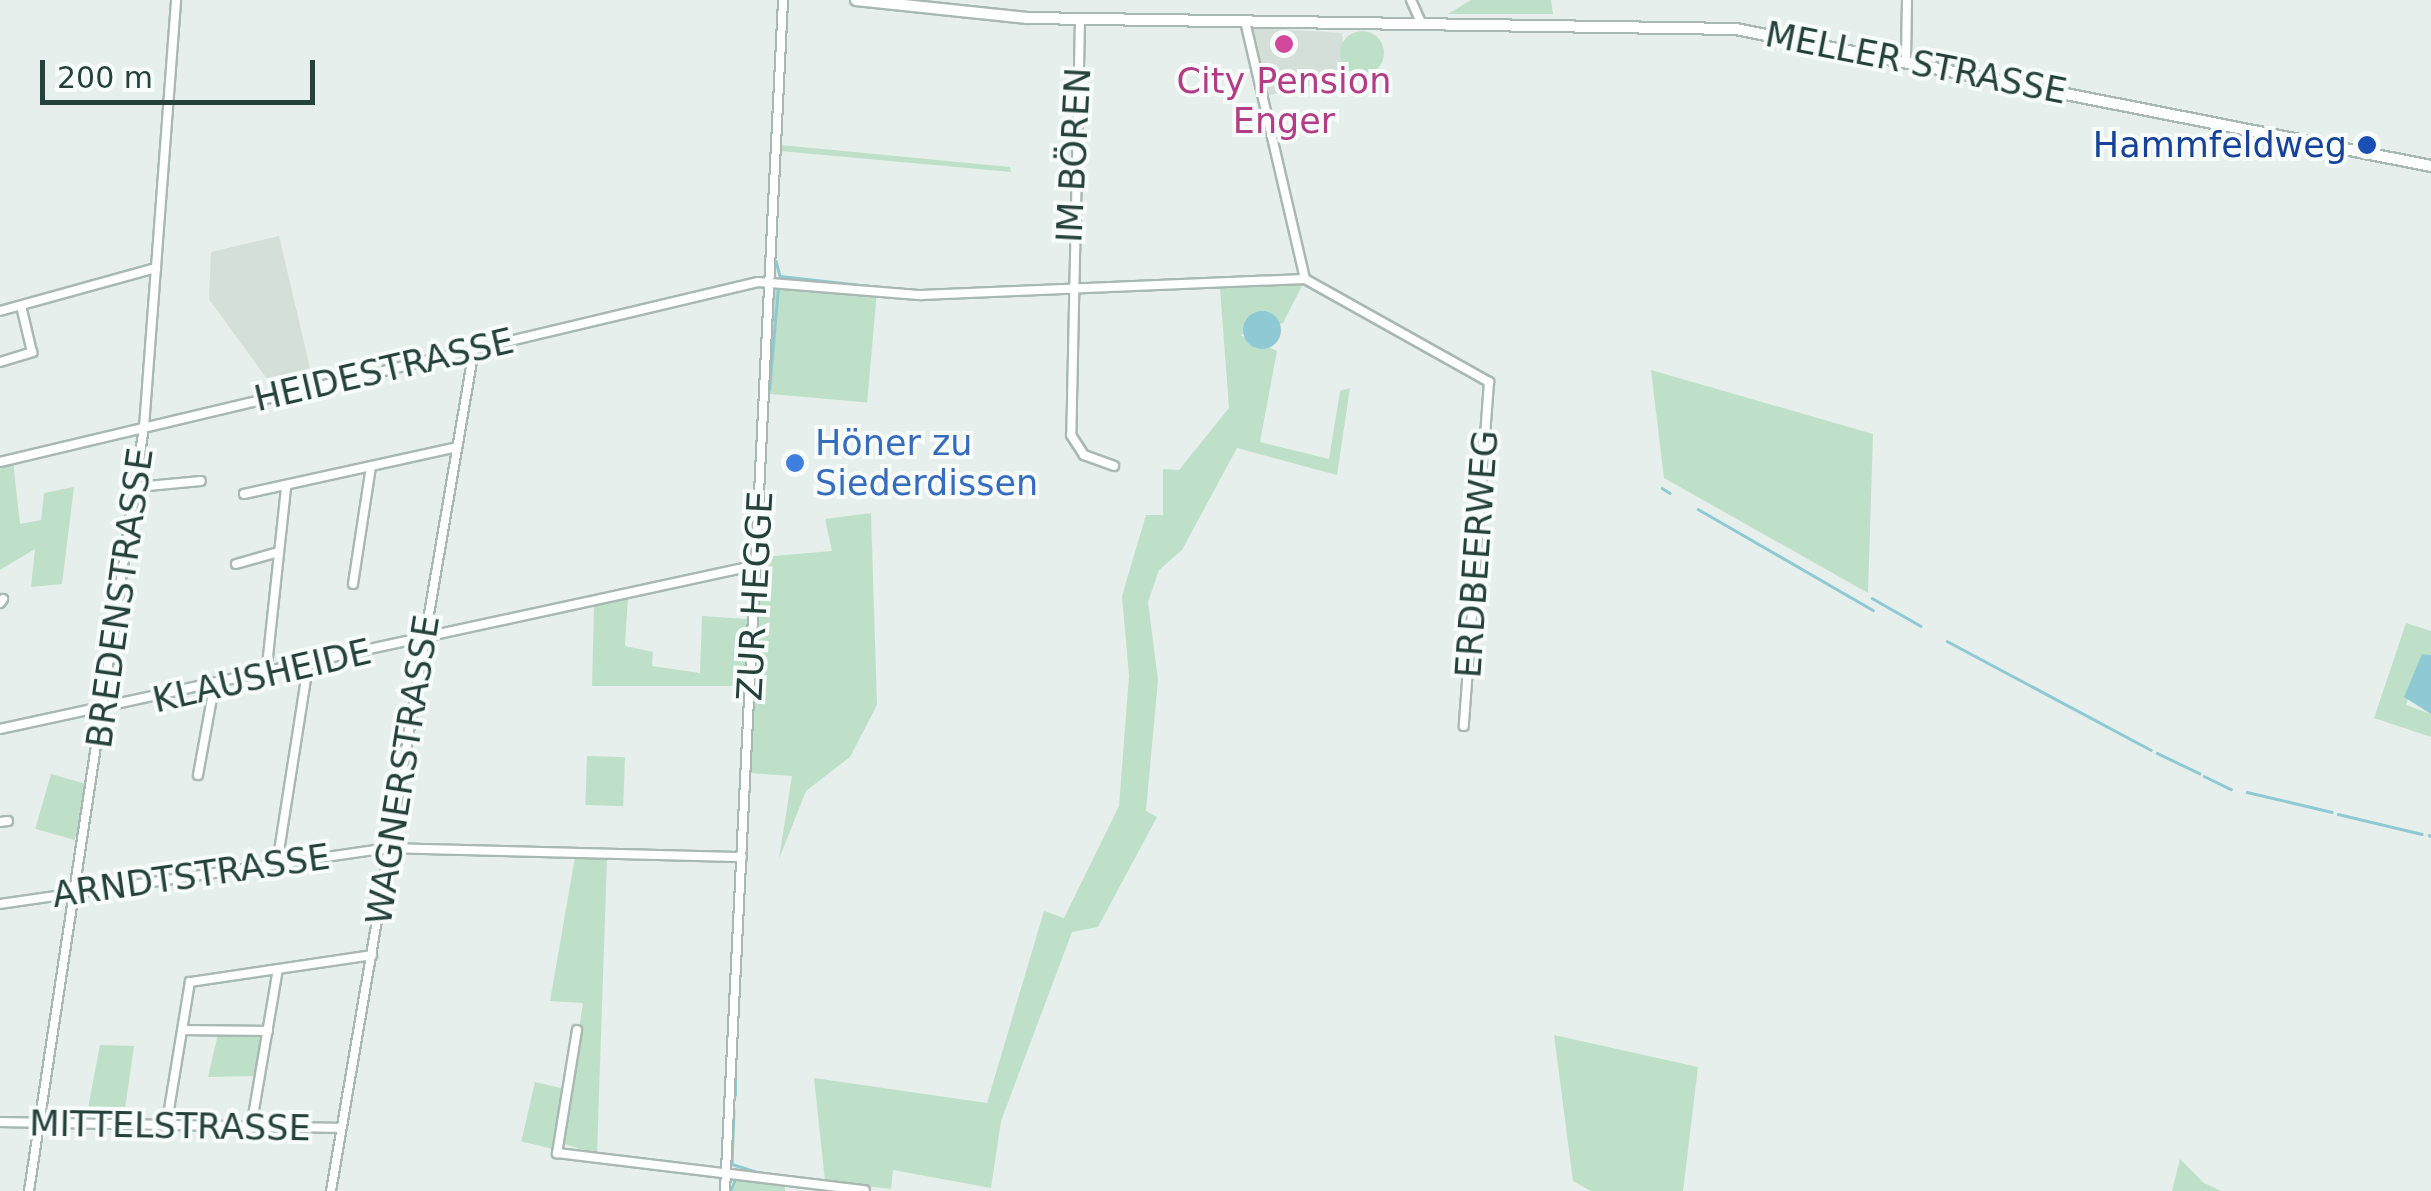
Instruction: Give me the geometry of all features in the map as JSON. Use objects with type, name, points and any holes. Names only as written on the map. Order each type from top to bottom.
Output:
[{"type":"main road","name":"MELLER STRASSE","points":[[856,0],[1080,19],[1706,26],[1906,58],[2431,166]]},
{"type":"street","name":"BREDENSTRASSE","points":[[30,1191],[43,1130],[137,487],[176,0]]},
{"type":"street","name":"ZUR HEGGE","points":[[725,1191],[783,0]]},
{"type":"street","points":[[1906,58],[1907,0]]},
{"type":"street","points":[[1413,1],[1421,22]]},
{"type":"street","name":"IM BÖREN","points":[[1080,19],[1068,290],[1071,436],[1084,456],[1114,466]]},
{"type":"street","points":[[1245,20],[1305,279]]},
{"type":"street","points":[[0,312],[156,268]]},
{"type":"street","name":"HEIDESTRASSE","points":[[0,462],[768,280],[921,295],[1305,279]]},
{"type":"street","name":"ERDBEERWEG","points":[[1305,279],[1489,382],[1464,726]]},
{"type":"street","points":[[0,362],[32,352],[21,306]]},
{"type":"street","name":"WAGNERSTRASSE","points":[[330,1191],[474,349]]},
{"type":"street","points":[[244,494],[286,488],[457,447]]},
{"type":"street","points":[[353,584],[371,467]]},
{"type":"street","points":[[137,487],[201,481]]},
{"type":"street","points":[[266,675],[274,553],[286,488]]},
{"type":"street","points":[[236,564],[274,553]]},
{"type":"street","name":"KLAUSHEIDE","points":[[0,729],[105,711],[756,564]]},
{"type":"street","points":[[277,864],[308,666]]},
{"type":"street","points":[[198,775],[214,687]]},
{"type":"street","name":"ARNDTSTRASSE","points":[[0,904],[389,848],[742,857]]},
{"type":"street","points":[[166,1128],[190,982],[372,955]]},
{"type":"street","points":[[250,1128],[278,969]]},
{"type":"street","points":[[182,1030],[268,1031]]},
{"type":"street","points":[[578,1030],[557,1152],[865,1190]]},
{"type":"street","name":"MITTELSTRASSE","points":[[0,1122],[43,1130],[341,1128]]},
{"type":"shaded area","points":[[1249,27],[1342,33],[1346,77],[1266,96]]},
{"type":"shaded area","points":[[279,236],[314,385],[278,394],[209,299],[211,252]]},
{"type":"green space","points":[[1471,0],[1551,0],[1553,14],[1448,14]]},
{"type":"green space","points":[[1362,31],[1378,37],[1384,53],[1378,69],[1362,75],[1346,69],[1340,53],[1346,37]]},
{"type":"green space","points":[[781,145],[1010,167],[1011,172],[780,151]]},
{"type":"green space","points":[[1304,282],[1283,323],[1240,335],[1277,351],[1260,442],[1329,459],[1340,391],[1350,388],[1337,475],[1237,448],[1182,550],[1159,570],[1148,602],[1158,680],[1146,811],[1157,817],[1098,927],[1072,932],[1001,1121],[991,1188],[893,1170],[891,1189],[825,1181],[814,1078],[987,1103],[1044,911],[1064,918],[1119,806],[1129,676],[1122,596],[1146,515],[1163,515],[1163,469],[1179,470],[1229,408],[1220,289]]},
{"type":"green space","points":[[775,286],[877,295],[867,402],[766,394]]},
{"type":"green space","points":[[1651,370],[1873,434],[1868,593],[1664,478]]},
{"type":"green space","points":[[13,461],[20,524],[41,520],[44,493],[74,487],[62,584],[31,587],[35,549],[0,570],[0,464]]},
{"type":"green space","points":[[871,513],[877,705],[850,757],[806,791],[779,859],[792,776],[749,773],[761,557],[832,551],[825,519]]},
{"type":"green space","points":[[628,597],[625,646],[653,652],[652,666],[700,673],[702,616],[747,619],[744,686],[592,686],[594,605]]},
{"type":"green space","points":[[2406,623],[2431,631],[2431,655],[2422,654],[2406,705],[2431,714],[2431,737],[2374,718]]},
{"type":"green space","points":[[587,756],[625,757],[623,806],[585,805]]},
{"type":"green space","points":[[51,774],[90,785],[75,840],[35,829]]},
{"type":"green space","points":[[575,857],[607,859],[597,1154],[561,1143],[583,1003],[550,1001]]},
{"type":"green space","points":[[255,1033],[264,1038],[258,1076],[208,1077],[218,1034]]},
{"type":"green space","points":[[1554,1035],[1698,1067],[1683,1191],[1591,1191],[1573,1181]]},
{"type":"green space","points":[[100,1045],[134,1046],[123,1123],[85,1124]]},
{"type":"green space","points":[[535,1082],[566,1089],[552,1149],[521,1141]]},
{"type":"green space","points":[[2180,1159],[2204,1183],[2221,1191],[2172,1191]]},
{"type":"green space","points":[[735,1179],[785,1184],[785,1191],[731,1191]]},
{"type":"water","points":[[1262,311],[1276,316],[1281,330],[1276,344],[1262,349],[1248,344],[1243,330],[1248,316]]},
{"type":"water","points":[[2422,654],[2431,655],[2431,714],[2404,697]]},
{"type":"waterway","points":[[776,261],[780,276],[878,287]]},
{"type":"waterway","points":[[769,390],[778,287]]},
{"type":"waterway","points":[[757,450],[759,406]]},
{"type":"waterway","points":[[751,551],[756,474]]},
{"type":"waterway","points":[[1662,488],[1670,493]]},
{"type":"waterway","points":[[1698,509],[1873,610]]},
{"type":"waterway","points":[[747,664],[751,575]]},
{"type":"waterway","points":[[1872,598],[1921,626]]},
{"type":"waterway","points":[[1947,641],[2151,750]]},
{"type":"waterway","points":[[738,844],[746,673]]},
{"type":"waterway","points":[[2157,753],[2199,773]]},
{"type":"waterway","points":[[2204,776],[2231,789]]},
{"type":"waterway","points":[[2247,792],[2332,812]]},
{"type":"waterway","points":[[2338,814],[2422,834]]},
{"type":"waterway","points":[[729,1018],[732,961]]},
{"type":"waterway","points":[[735,1079],[735,1095]]},
{"type":"waterway","points":[[734,1110],[732,1164],[759,1173]]},
{"type":"waterway","points":[[722,1162],[724,1121]]},
{"type":"waterway","points":[[720,1182],[720,1191]]},
{"type":"waterway","points":[[730,1191],[734,1182]]},
{"type":"place","name":"City Pension Enger","points":[[1284,44]]},
{"type":"place","name":"Hammfeldweg","points":[[2367,145]]},
{"type":"place","name":"Höner zu Siederdissen","points":[[795,463]]}]
